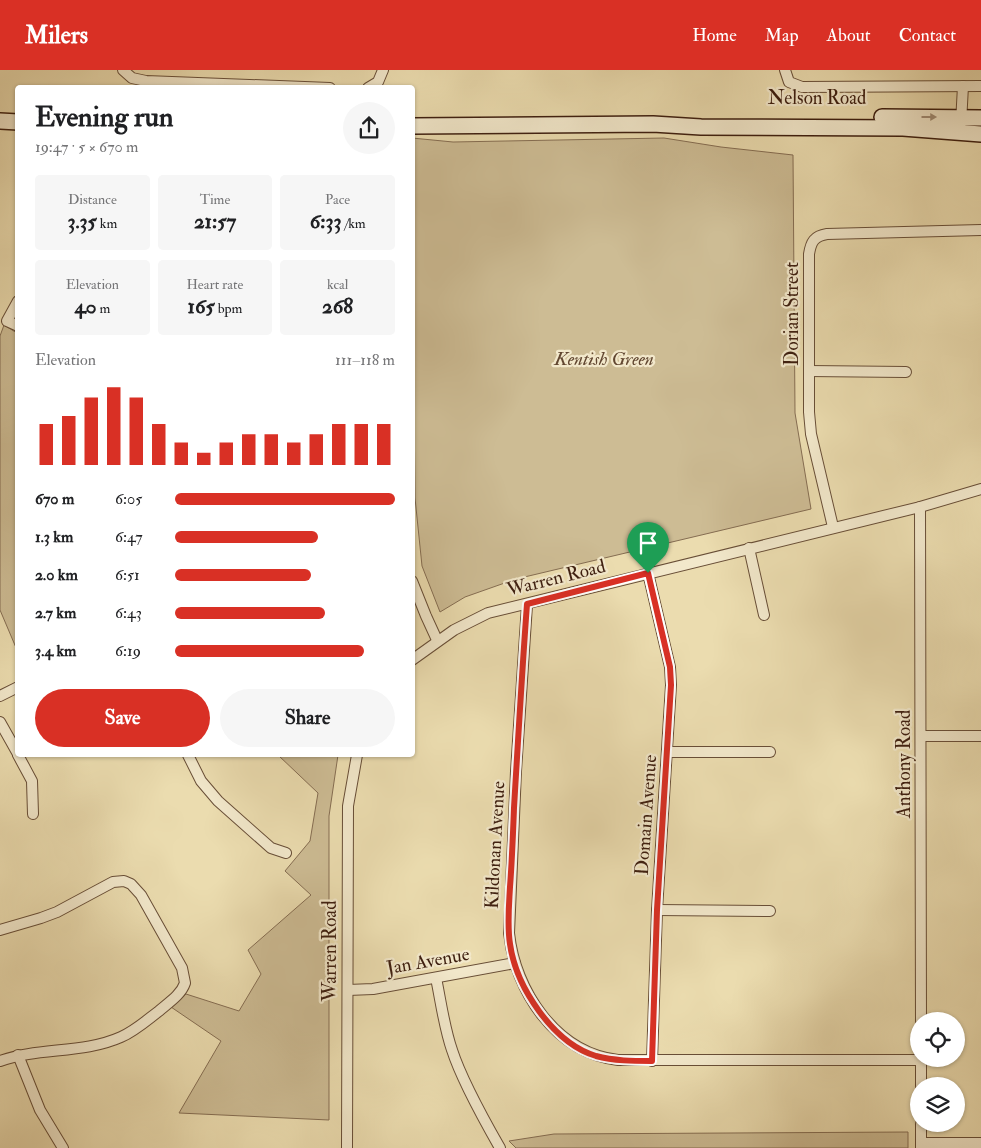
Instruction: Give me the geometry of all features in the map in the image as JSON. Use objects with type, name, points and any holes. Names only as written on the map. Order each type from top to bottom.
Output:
[{"type":"main road","name":"Nelson Road","points":[[415,126],[653,124],[676,120],[716,118],[961,125],[981,118]]},
{"type":"main road","points":[[0,122],[15,122]]},
{"type":"main road","name":"Nelson Road","points":[[961,125],[981,134]]},
{"type":"street","points":[[123,70],[132,78],[146,81],[251,85]]},
{"type":"street","points":[[373,85],[378,82],[383,70]]},
{"type":"street","points":[[785,70],[789,82],[802,87],[981,86]]},
{"type":"street","points":[[961,125],[963,86]]},
{"type":"street","name":"Dorian Street","points":[[833,527],[812,434],[809,412],[810,246],[816,237],[827,234],[981,230]]},
{"type":"street","points":[[4,319],[15,305]]},
{"type":"street","points":[[809,372],[906,372]]},
{"type":"street","name":"Warren Road","points":[[415,658],[437,640],[476,618],[648,573],[920,507],[981,489]]},
{"type":"street","name":"Anthony Road","points":[[920,507],[921,1012]]},
{"type":"street","points":[[749,548],[764,614]]},
{"type":"street","name":"Domain Avenue","points":[[648,573],[671,676],[657,910],[652,1061]]},
{"type":"street","points":[[415,588],[437,640]]},
{"type":"street","name":"Kildonan Avenue","points":[[527,604],[509,933],[515,964],[523,985],[536,1006],[550,1023],[569,1041],[586,1052],[618,1060],[910,1059]]},
{"type":"street","points":[[0,696],[15,688]]},
{"type":"street","points":[[0,722],[15,750]]},
{"type":"street","points":[[921,736],[981,736]]},
{"type":"street","points":[[667,752],[770,752]]},
{"type":"street","points":[[19,757],[32,781],[34,814]]},
{"type":"street","points":[[189,757],[201,781],[218,801],[271,848],[286,853]]},
{"type":"street","name":"Warren Road","points":[[347,1148],[348,806],[357,757]]},
{"type":"street","points":[[0,930],[57,912],[113,882],[124,881],[132,884],[141,895],[182,968],[185,983],[178,995],[139,1026],[119,1038],[93,1046],[18,1055],[0,1061]]},
{"type":"street","points":[[657,910],[770,911]]},
{"type":"street","name":"Jan Avenue","points":[[348,990],[366,990],[515,964]]},
{"type":"street","points":[[436,978],[454,1057],[500,1148]]},
{"type":"street","points":[[18,1055],[40,1110],[63,1148]]},
{"type":"street","points":[[921,1132],[921,1146],[981,1143]]},
{"type":"green space","name":"Kentish Green","points":[[415,138],[453,142],[664,138],[793,155],[795,413],[811,509],[516,579],[465,597],[440,612],[422,566],[415,498]]},
{"type":"green space","points":[[4,325],[15,332],[15,645],[0,610],[0,336]]},
{"type":"green space","points":[[280,757],[338,757],[329,816],[329,1120],[179,1113],[221,1041],[171,1007],[186,994],[239,1011],[261,974],[248,950],[311,895],[285,871],[310,841],[318,793]]},
{"type":"green space","points":[[908,1132],[908,1148],[516,1148],[509,1141],[554,1134]]},
{"type":"route","points":[[648,573],[671,676],[657,910],[652,1061],[608,1059],[594,1055],[576,1046],[561,1035],[536,1006],[523,985],[515,964],[509,933],[516,771],[527,604],[648,573]]}]
